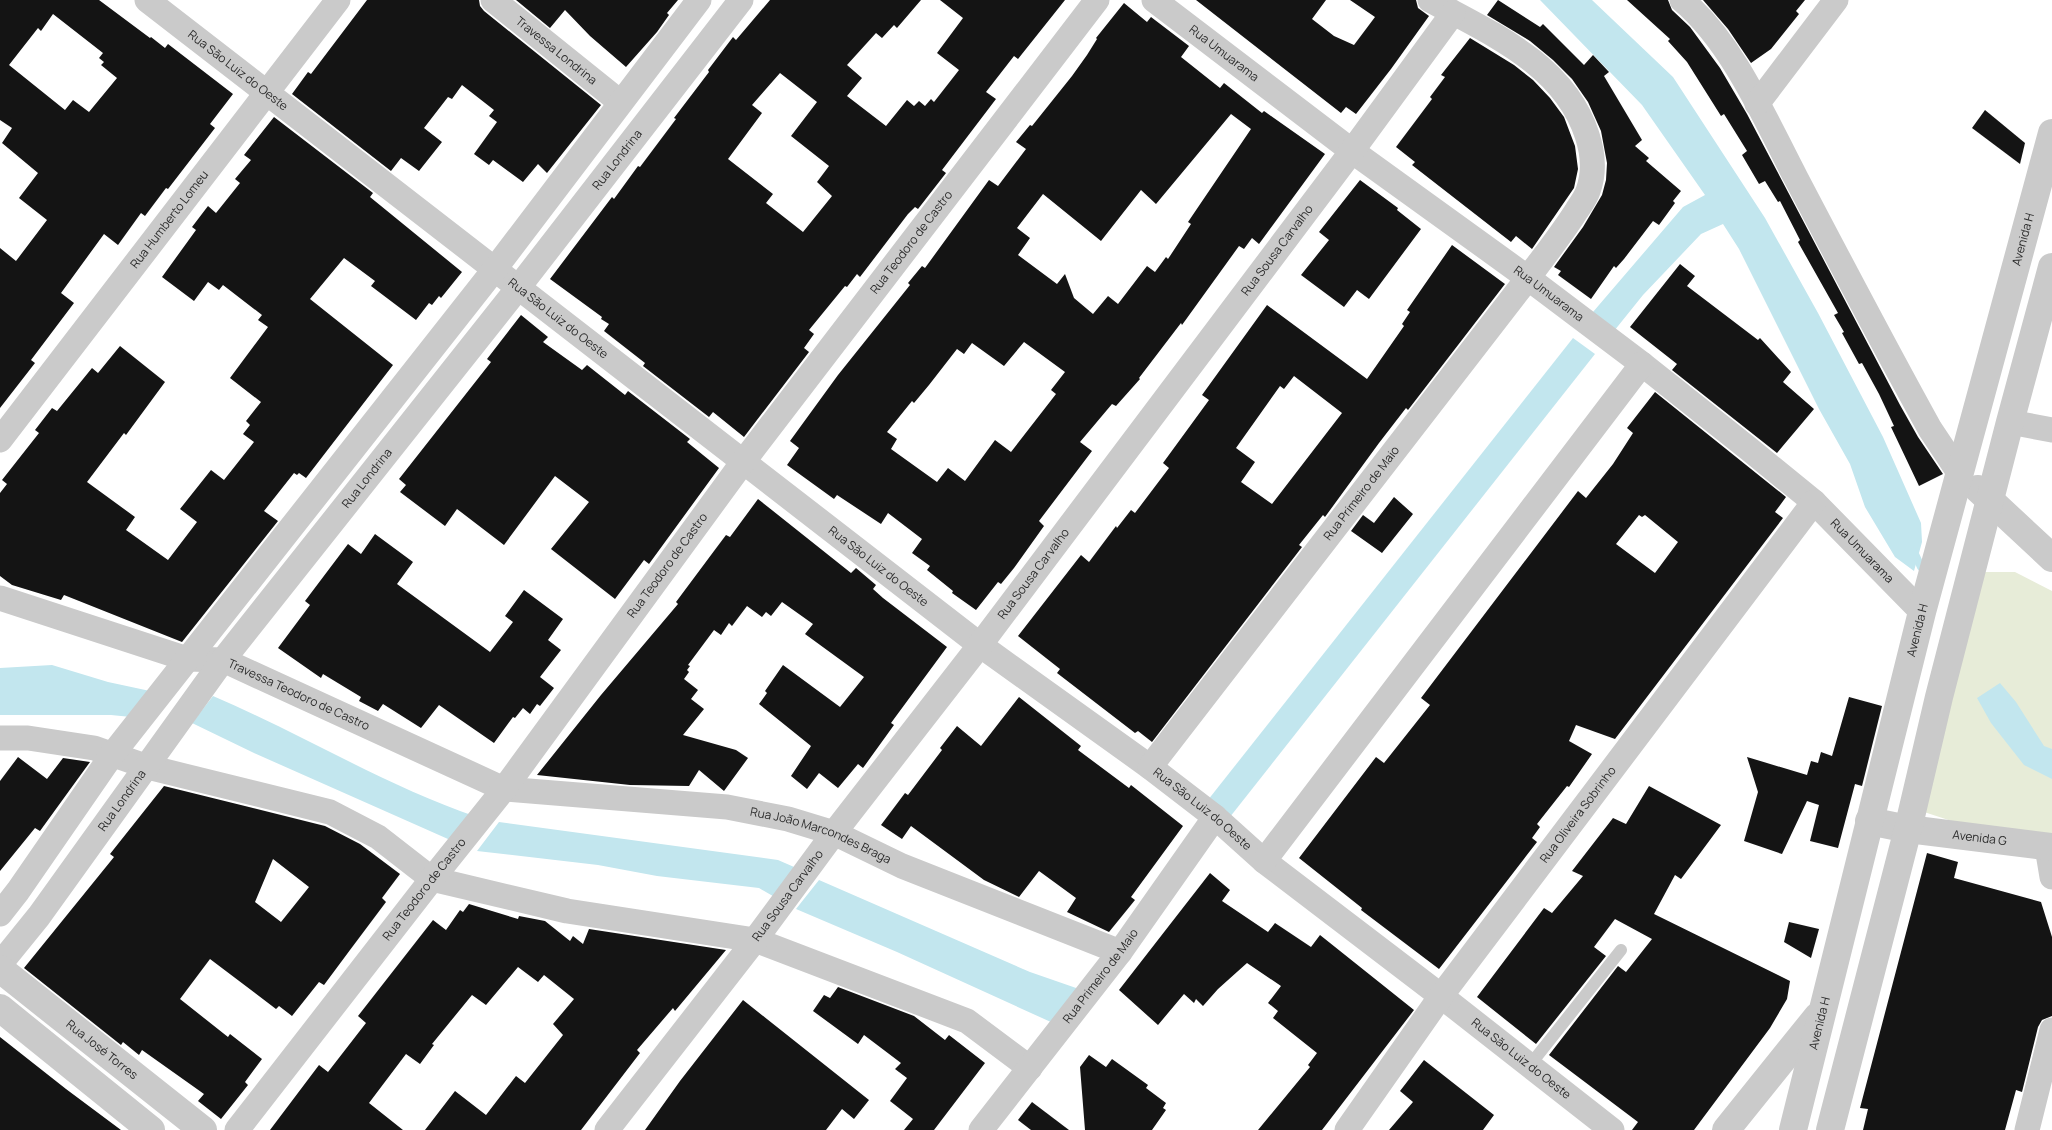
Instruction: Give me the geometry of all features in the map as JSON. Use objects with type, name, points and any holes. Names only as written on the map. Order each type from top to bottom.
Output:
[{"type":"street","name":"Rua São Luiz do Oeste","points":[[147,0],[980,646],[1215,817],[1264,861],[1612,1130]]},
{"type":"street","name":"Rua Humberto Lomeu","points":[[0,440],[338,0]]},
{"type":"street","name":"Travessa Londrina","points":[[493,0],[620,102]]},
{"type":"street","points":[[0,914],[112,755],[494,270],[699,0]]},
{"type":"street","name":"Rua Londrina","points":[[0,964],[39,916],[148,767],[223,660],[518,288],[741,0]]},
{"type":"street","name":"Rua Teodoro de Castro","points":[[237,1130],[504,789],[743,462],[1097,0]]},
{"type":"street","name":"Rua Umuarama","points":[[1154,0],[1352,151],[1528,278],[1642,364],[1814,502],[1922,612]]},
{"type":"street","name":"Rua Primeiro de Maio","points":[[1150,768],[1528,278],[1573,217],[1588,192],[1593,170],[1591,147],[1583,122],[1568,96],[1548,74],[1521,51],[1430,0]]},
{"type":"street","points":[[1682,0],[1695,11],[1726,48],[1925,420],[1960,474],[1990,499],[2052,558]]},
{"type":"street","points":[[1757,104],[1836,0]]},
{"type":"street","name":"Rua Sousa Carvalho","points":[[608,1130],[755,940],[834,833],[980,646],[1352,151],[1453,13]]},
{"type":"street","name":"Avenida H","points":[[1793,1130],[1922,612],[2052,133]]},
{"type":"street","points":[[1830,1130],[1908,829],[1939,697],[2052,267]]},
{"type":"street","points":[[1264,861],[1642,364]]},
{"type":"street","points":[[2010,422],[2052,430]]},
{"type":"street","name":"Rua Oliveira Sobrinho","points":[[1347,1130],[1441,996],[1814,502]]},
{"type":"street","name":"Travessa Teodoro de Castro","points":[[0,598],[187,659],[223,660],[504,789]]},
{"type":"street","points":[[0,738],[28,738],[94,748],[148,767],[330,812],[378,837],[432,879],[567,911],[755,940],[967,1021],[1030,1068]]},
{"type":"street","name":"Rua João Marcondes Braga","points":[[504,789],[727,807],[788,818],[834,833],[902,866],[1120,952]]},
{"type":"street","name":"Rua Primeiro de Maio","points":[[981,1130],[1120,952],[1215,817]]},
{"type":"street","name":"Avenida G","points":[[1869,821],[1908,829],[2049,847]]},
{"type":"street","points":[[2049,847],[2052,877]]},
{"type":"street","name":"Rua José Torres","points":[[0,969],[203,1130]]},
{"type":"street","points":[[0,1008],[151,1130]]},
{"type":"street","points":[[1726,1130],[1823,1010]]},
{"type":"street","points":[[2027,1130],[2052,1030]]},
{"type":"lane","points":[[1530,1065],[1622,950]]},
{"type":"green space","points":[[1981,572],[2015,572],[2052,591],[2052,837],[1970,827],[1921,811]]},
{"type":"water","points":[[1540,0],[1592,0],[1673,77],[1765,218],[1818,313],[1883,437],[1921,523],[1922,542],[1914,571],[1895,557],[1865,507],[1850,464],[1819,409],[1739,249],[1723,224],[1701,234],[1643,295],[1610,336],[1587,319],[1683,207],[1705,195],[1642,105]]},
{"type":"water","points":[[1573,338],[1595,354],[1226,822],[1204,805]]},
{"type":"water","points":[[52,665],[108,682],[150,691],[131,717],[111,715],[0,715],[0,668]]},
{"type":"water","points":[[2000,683],[2016,702],[2044,746],[2052,749],[2052,779],[2024,765],[1991,723],[1977,698]]},
{"type":"water","points":[[213,696],[377,775],[477,817],[457,843],[254,753],[192,723]]},
{"type":"water","points":[[499,822],[778,860],[801,870],[778,899],[759,888],[657,876],[598,865],[477,851]]},
{"type":"water","points":[[819,880],[1030,972],[1079,989],[1053,1023],[897,952],[796,909]]},
{"type":"building","points":[[0,0],[99,0],[165,48],[168,44],[233,94],[210,124],[215,128],[145,216],[141,213],[118,245],[104,234],[61,293],[74,303],[31,360],[35,363],[0,408],[0,248],[16,261],[47,220],[19,198],[38,173],[2,143],[12,128],[0,120]],"holes":[[[53,14],[103,53],[99,58],[104,62],[101,65],[117,78],[89,112],[73,100],[65,110],[9,65],[38,28],[41,31]]]},
{"type":"building","points":[[367,0],[479,0],[480,6],[484,11],[601,105],[547,173],[538,164],[523,182],[493,160],[489,165],[474,154],[497,122],[489,116],[494,110],[462,85],[452,99],[448,97],[424,128],[442,142],[419,171],[401,158],[391,171],[292,94],[308,72],[311,74]]},
{"type":"building","points":[[516,0],[678,0],[667,13],[669,15],[657,32],[626,67],[590,36],[565,10],[550,28]]},
{"type":"building","points":[[770,0],[921,0],[897,28],[894,25],[882,38],[876,33],[847,65],[862,78],[847,96],[886,126],[907,100],[914,106],[919,101],[925,106],[931,99],[934,102],[959,70],[937,53],[963,18],[940,0],[1065,0],[1018,59],[1014,56],[986,92],[996,99],[942,170],[946,173],[918,209],[915,207],[908,214],[860,277],[857,274],[847,287],[845,286],[809,330],[814,334],[804,348],[809,352],[744,437],[713,412],[709,417],[643,366],[645,363],[604,331],[609,324],[601,319],[602,317],[550,279],[612,197],[614,199],[638,166],[640,167],[733,37],[736,40]],"holes":[[[780,73],[817,102],[791,136],[829,166],[817,182],[832,196],[803,232],[766,203],[773,194],[728,159],[762,113],[752,105]]]},
{"type":"building","points":[[1196,0],[1326,0],[1312,19],[1334,36],[1354,45],[1375,17],[1350,0],[1416,0],[1418,8],[1429,16],[1356,114],[1346,107],[1341,113]]},
{"type":"building","points":[[1498,0],[1540,27],[1543,24],[1584,65],[1593,55],[1609,72],[1604,76],[1642,140],[1635,146],[1649,158],[1646,161],[1681,191],[1659,225],[1653,221],[1624,259],[1616,268],[1614,266],[1591,299],[1558,275],[1561,271],[1554,267],[1583,227],[1602,195],[1606,180],[1607,163],[1601,131],[1588,102],[1572,79],[1530,41],[1487,15]]},
{"type":"building","points":[[1627,0],[1668,0],[1672,10],[1690,27],[1720,68],[1747,114],[1900,405],[1918,437],[1943,474],[1919,486],[1891,427],[1894,426],[1879,394],[1862,363],[1859,364],[1842,333],[1844,332],[1834,315],[1838,313],[1798,242],[1800,240],[1780,201],[1778,202],[1765,181],[1759,184],[1742,155],[1747,151],[1724,114],[1721,116],[1687,62],[1668,41],[1670,39]]},
{"type":"building","points":[[1703,0],[1805,0],[1796,11],[1799,14],[1771,49],[1751,63],[1728,29]]},
{"type":"building","points":[[1124,3],[1147,22],[1151,17],[1189,46],[1181,57],[1220,88],[1224,83],[1262,113],[1264,111],[1325,154],[1259,244],[1252,238],[1244,249],[1239,246],[1140,379],[1116,406],[1112,404],[1080,442],[1092,451],[1039,521],[1044,526],[1014,568],[1001,584],[998,582],[976,610],[952,593],[953,591],[927,570],[930,566],[912,553],[922,539],[888,513],[881,524],[837,495],[834,499],[787,465],[799,448],[790,441],[838,375],[910,285],[908,283],[922,266],[925,268],[989,180],[998,186],[1026,149],[1016,142],[1030,125],[1032,126],[1072,76],[1096,38]],"holes":[[[1231,114],[1251,129],[1188,222],[1191,224],[1168,259],[1166,257],[1155,272],[1147,266],[1118,304],[1108,296],[1093,314],[1074,298],[1065,274],[1057,284],[1018,255],[1030,238],[1017,228],[1043,194],[1101,241],[1141,190],[1156,204]],[[1024,342],[1065,372],[1051,390],[1056,394],[1011,452],[995,440],[965,481],[948,468],[937,482],[891,449],[897,439],[887,432],[912,401],[914,403],[957,349],[964,354],[972,343],[1004,366]]]},
{"type":"building","points":[[1470,38],[1514,65],[1533,80],[1564,117],[1575,146],[1578,169],[1574,188],[1532,249],[1516,236],[1511,242],[1412,165],[1415,162],[1396,147],[1432,99],[1430,97],[1445,77],[1441,75]]},
{"type":"building","points":[[1985,110],[2025,143],[2020,164],[1972,128]]},
{"type":"building","points":[[274,117],[373,193],[370,197],[462,272],[441,298],[439,296],[432,305],[429,303],[416,320],[371,286],[375,281],[344,258],[310,299],[393,365],[306,478],[299,473],[297,475],[294,473],[264,511],[278,521],[182,642],[64,595],[61,600],[12,585],[0,576],[0,493],[7,484],[2,480],[39,433],[35,430],[52,408],[57,411],[92,368],[98,373],[120,346],[165,382],[126,435],[124,433],[87,482],[135,517],[126,530],[168,560],[197,522],[180,509],[211,470],[224,480],[254,442],[243,434],[250,425],[246,421],[261,402],[230,378],[268,327],[258,320],[262,315],[223,285],[219,290],[208,282],[194,301],[162,277],[196,230],[192,227],[208,206],[216,213],[240,183],[235,179],[251,160],[244,155]]},
{"type":"building","points":[[1360,180],[1398,208],[1397,210],[1421,229],[1369,299],[1357,290],[1344,307],[1301,275],[1329,240],[1319,232]]},
{"type":"building","points":[[1452,245],[1505,284],[1408,410],[1406,408],[1325,517],[1323,515],[1299,545],[1302,547],[1152,742],[1138,731],[1135,733],[1057,673],[1060,669],[1018,636],[1081,555],[1089,562],[1116,526],[1117,528],[1131,510],[1135,513],[1169,468],[1163,463],[1209,400],[1202,395],[1267,305],[1367,379],[1404,326],[1402,324],[1410,312],[1407,310]],"holes":[[[1294,376],[1342,413],[1272,504],[1241,482],[1255,462],[1236,448],[1280,386],[1284,389]]]},
{"type":"building","points":[[1680,264],[1695,276],[1687,286],[1758,340],[1760,338],[1791,372],[1783,382],[1814,409],[1777,453],[1672,370],[1677,364],[1630,327]]},
{"type":"building","points":[[521,315],[548,337],[543,342],[582,370],[587,365],[625,395],[628,391],[690,439],[687,442],[719,468],[649,564],[644,560],[615,599],[551,549],[589,502],[555,476],[504,545],[457,509],[445,526],[400,492],[406,485],[399,479],[491,362],[487,359]]},
{"type":"building","points":[[1655,392],[1786,497],[1775,512],[1783,518],[1615,739],[1576,725],[1569,741],[1592,754],[1569,787],[1567,786],[1537,824],[1540,827],[1532,838],[1537,842],[1439,969],[1361,910],[1362,908],[1299,858],[1376,757],[1384,763],[1430,705],[1421,698],[1578,491],[1586,498],[1613,464],[1633,433],[1627,428]],"holes":[[[1639,515],[1642,517],[1645,515],[1678,542],[1655,573],[1616,544]]]},
{"type":"building","points":[[1394,497],[1413,514],[1382,553],[1351,531],[1363,515],[1374,523]]},
{"type":"building","points":[[758,499],[851,573],[856,568],[876,585],[873,589],[883,598],[947,647],[891,723],[894,725],[863,768],[858,764],[838,788],[819,773],[807,789],[791,776],[811,746],[759,704],[767,693],[765,691],[783,665],[840,707],[864,677],[805,634],[813,624],[782,602],[771,616],[766,612],[762,617],[747,606],[732,626],[729,623],[721,635],[714,630],[688,665],[690,666],[687,670],[689,672],[684,679],[698,690],[691,699],[704,709],[683,735],[736,750],[748,758],[724,791],[699,770],[689,786],[630,785],[537,775],[601,695],[678,604],[676,602],[726,535],[730,537]]},
{"type":"building","points":[[375,534],[413,562],[397,584],[490,652],[513,622],[505,616],[524,590],[563,619],[548,640],[561,650],[540,677],[554,688],[540,706],[537,704],[530,714],[523,708],[515,718],[513,717],[494,743],[439,705],[421,728],[383,704],[378,711],[359,701],[361,697],[323,674],[321,678],[278,648],[310,605],[305,601],[348,544],[361,554]]},
{"type":"building","points":[[1019,697],[1081,746],[1078,750],[1129,788],[1131,785],[1183,826],[1131,897],[1135,900],[1109,932],[1067,912],[1076,898],[1039,871],[1019,897],[984,880],[911,826],[902,839],[881,825],[905,793],[908,795],[942,750],[940,748],[957,726],[981,746]]},
{"type":"building","points":[[1849,697],[1882,706],[1862,786],[1855,784],[1838,848],[1810,841],[1819,805],[1807,801],[1782,854],[1744,841],[1758,792],[1747,757],[1807,775],[1811,761],[1818,763],[1821,752],[1832,756]]},
{"type":"building","points":[[18,757],[47,779],[63,758],[90,762],[40,831],[35,828],[0,871],[0,781]]},
{"type":"building","points":[[164,786],[325,826],[360,844],[400,874],[382,898],[386,902],[324,985],[319,982],[292,1016],[279,1006],[276,1009],[210,959],[180,999],[228,1037],[230,1034],[262,1059],[245,1082],[248,1085],[221,1119],[198,1101],[204,1094],[142,1050],[139,1055],[123,1042],[121,1045],[24,968],[114,857],[110,854]],"holes":[[[273,859],[309,887],[281,922],[255,902]]]},
{"type":"building","points":[[1649,786],[1721,825],[1681,879],[1675,875],[1654,914],[1790,981],[1787,999],[1770,1028],[1694,1130],[1632,1130],[1638,1122],[1549,1055],[1618,966],[1626,972],[1652,939],[1615,919],[1594,947],[1606,956],[1536,1044],[1477,997],[1544,908],[1552,913],[1583,876],[1572,871],[1613,818],[1626,824]]},
{"type":"building","points":[[1927,853],[1958,862],[1954,878],[2041,902],[2052,937],[2052,1016],[2042,1020],[2038,1027],[2022,1092],[2016,1090],[2005,1130],[1863,1130],[1868,1109],[1860,1108]]},
{"type":"building","points":[[1210,873],[1230,890],[1222,901],[1268,932],[1275,923],[1311,947],[1320,935],[1414,1010],[1322,1130],[1258,1130],[1310,1067],[1308,1065],[1317,1053],[1273,1018],[1278,1011],[1268,1003],[1281,986],[1247,963],[1218,989],[1203,1006],[1196,999],[1194,1003],[1184,994],[1158,1025],[1119,990]]},
{"type":"building","points":[[469,904],[518,919],[519,916],[545,921],[570,941],[573,936],[583,944],[589,929],[726,950],[675,1011],[673,1008],[637,1050],[640,1053],[581,1130],[425,1130],[455,1091],[486,1115],[516,1076],[525,1083],[563,1035],[553,1024],[574,999],[544,975],[538,982],[518,967],[486,1005],[472,995],[432,1044],[434,1045],[420,1064],[406,1054],[369,1103],[403,1130],[270,1130],[319,1065],[328,1072],[366,1023],[358,1016],[433,920],[446,930],[460,910],[463,912]]},
{"type":"building","points":[[1789,922],[1819,929],[1811,958],[1784,942]]},
{"type":"building","points":[[838,987],[914,1016],[945,1040],[949,1035],[985,1063],[934,1130],[904,1130],[913,1119],[890,1101],[907,1078],[895,1069],[901,1063],[864,1035],[858,1044],[813,1011],[824,995],[830,998]]},
{"type":"building","points":[[743,1000],[869,1100],[854,1119],[842,1109],[826,1130],[645,1130],[680,1081]]},
{"type":"building","points":[[0,1037],[66,1089],[121,1130],[0,1130]]},
{"type":"building","points":[[1089,1055],[1106,1067],[1112,1059],[1148,1085],[1146,1088],[1166,1103],[1163,1108],[1166,1110],[1152,1130],[1085,1130],[1080,1067]]},
{"type":"building","points":[[1424,1060],[1494,1115],[1483,1130],[1389,1130],[1413,1102],[1400,1091]]},
{"type":"building","points":[[1032,1102],[1069,1130],[1031,1130],[1018,1120]]},
{"type":"waterway","points":[[1914,552],[1921,567]]}]
